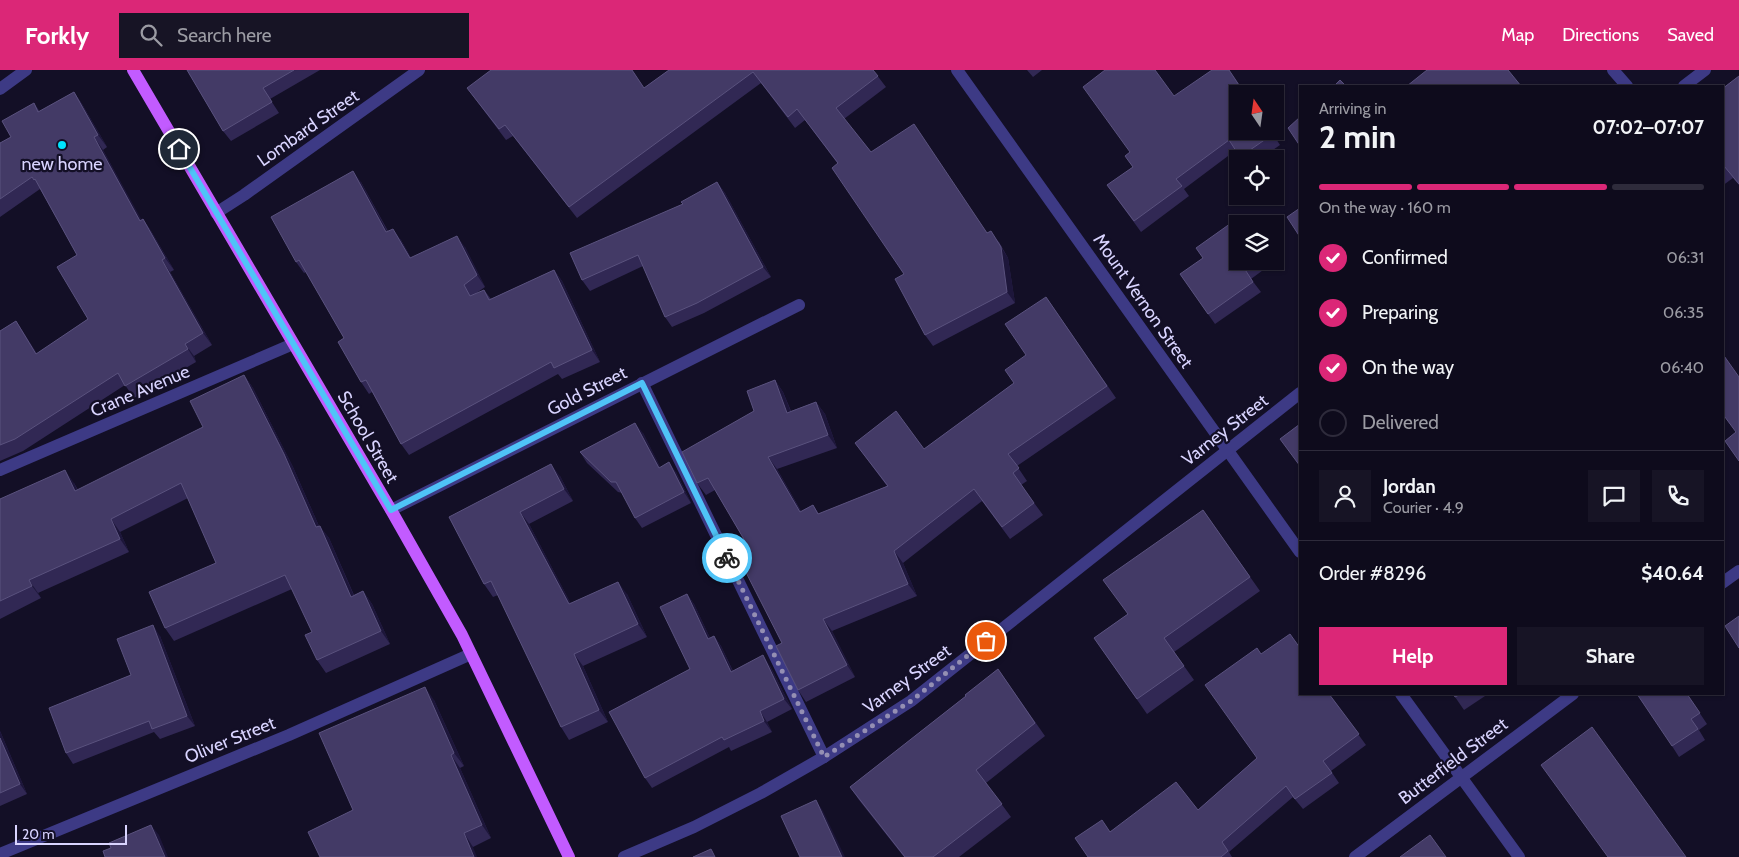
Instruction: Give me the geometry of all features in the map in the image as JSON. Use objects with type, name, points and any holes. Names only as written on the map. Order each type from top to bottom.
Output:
[{"type":"main road","name":"School Street","points":[[133,70],[391,510],[462,635],[569,857]]},
{"type":"street","points":[[0,88],[26,70]]},
{"type":"street","name":"Lombard Street","points":[[216,212],[244,195],[419,70]]},
{"type":"street","name":"Mount Vernon Street","points":[[957,70],[1299,551]]},
{"type":"street","points":[[1613,70],[1626,85]]},
{"type":"street","points":[[1685,85],[1704,70]]},
{"type":"street","name":"Gold Street","points":[[391,510],[799,305]]},
{"type":"street","name":"Crane Avenue","points":[[0,470],[293,344]]},
{"type":"street","points":[[642,383],[824,757]]},
{"type":"street","name":"Varney Street","points":[[624,857],[694,826],[752,797],[824,757],[911,701],[1299,394]]},
{"type":"street","points":[[1724,582],[1739,571]]},
{"type":"street","name":"Oliver Street","points":[[0,854],[289,735],[471,654]]},
{"type":"street","points":[[1402,695],[1519,857]]},
{"type":"street","name":"Butterfield Street","points":[[1355,857],[1572,695]]},
{"type":"building","points":[[187,70],[294,70],[263,88],[272,102],[223,131]]},
{"type":"building","points":[[491,70],[632,70],[644,88],[669,70],[873,70],[878,76],[836,108],[871,152],[914,124],[987,233],[991,231],[1001,247],[1007,292],[925,335],[895,279],[904,274],[832,168],[838,163],[797,109],[788,117],[753,72],[569,207],[505,125],[499,129],[467,88]]},
{"type":"building","points":[[1105,70],[1155,70],[1174,96],[1212,70],[1229,70],[1239,85],[1229,85],[1229,140],[1176,179],[1182,186],[1134,221],[1107,185],[1133,167],[1125,156],[1130,152],[1083,87]]},
{"type":"building","points":[[1427,70],[1508,70],[1520,85],[1408,85]]},
{"type":"building","points":[[1739,76],[1739,184],[1724,166],[1724,87]]},
{"type":"building","points":[[1340,80],[1345,85],[1335,85]]},
{"type":"building","points":[[74,92],[98,135],[94,137],[140,221],[143,219],[165,258],[162,260],[203,333],[185,344],[188,349],[125,386],[118,373],[15,439],[0,445],[0,331],[16,321],[36,354],[88,319],[57,267],[77,255],[35,179],[32,177],[0,199],[0,143],[11,137],[2,121],[34,103],[38,112]]},
{"type":"building","points":[[1299,118],[1299,144],[1288,128]]},
{"type":"building","points":[[1229,140],[1264,140],[1250,150],[1235,150]]},
{"type":"building","points":[[353,171],[386,232],[393,229],[410,258],[457,236],[477,275],[464,285],[470,296],[484,290],[489,300],[554,270],[592,350],[554,368],[551,362],[401,444],[366,380],[361,382],[338,342],[344,338],[299,260],[296,262],[271,217]]},
{"type":"building","points":[[717,182],[763,267],[697,303],[665,317],[638,255],[582,280],[570,253],[683,204],[681,202]]},
{"type":"building","points":[[1299,209],[1299,235],[1287,217]]},
{"type":"building","points":[[1229,225],[1229,270],[1245,270],[1253,282],[1208,314],[1180,274],[1203,258],[1196,248]]},
{"type":"building","points":[[1046,297],[1107,386],[1008,454],[1019,468],[1013,473],[1034,503],[1002,527],[974,489],[894,551],[908,584],[823,619],[847,665],[798,690],[776,646],[782,643],[733,547],[745,541],[708,478],[697,483],[682,452],[754,411],[747,391],[775,380],[787,413],[816,402],[828,435],[768,457],[800,512],[813,505],[818,514],[888,486],[855,443],[896,411],[924,449],[1014,383],[1005,370],[1026,355],[1005,324]]},
{"type":"building","points":[[1724,356],[1739,377],[1739,461],[1725,441],[1736,432],[1724,416]]},
{"type":"building","points":[[244,375],[284,454],[316,527],[320,526],[351,597],[363,591],[381,631],[317,660],[305,635],[312,632],[285,575],[165,628],[149,592],[216,563],[181,483],[111,519],[120,539],[29,580],[32,586],[0,601],[0,499],[65,470],[75,491],[203,427],[190,401]]},
{"type":"building","points":[[635,423],[659,468],[669,462],[684,492],[635,518],[616,482],[611,482],[580,452]]},
{"type":"building","points":[[1299,425],[1299,465],[1280,439]]},
{"type":"building","points":[[551,464],[564,489],[520,512],[569,604],[618,582],[638,624],[574,654],[599,710],[561,727],[491,581],[484,584],[449,517]]},
{"type":"building","points":[[1203,510],[1250,577],[1164,638],[1184,666],[1137,699],[1094,638],[1128,614],[1103,580]]},
{"type":"building","points":[[687,594],[708,639],[714,636],[731,672],[763,655],[784,699],[760,711],[764,721],[724,740],[722,737],[645,778],[609,712],[690,669],[660,607]]},
{"type":"building","points":[[1739,616],[1739,648],[1725,626]]},
{"type":"building","points":[[153,625],[187,716],[152,729],[149,721],[66,753],[49,708],[131,675],[117,639]]},
{"type":"building","points":[[1290,634],[1299,647],[1299,695],[1330,695],[1359,734],[1323,761],[1332,773],[1295,799],[1286,786],[1222,842],[1228,851],[1221,857],[1088,857],[1075,838],[1102,820],[1110,832],[1176,782],[1198,810],[1257,758],[1205,685],[1257,648],[1261,654]]},
{"type":"building","points":[[998,669],[1035,723],[976,770],[1002,804],[933,857],[905,857],[850,787]]},
{"type":"building","points":[[425,687],[454,753],[451,755],[482,825],[464,833],[474,857],[320,857],[308,832],[353,810],[319,733]]},
{"type":"building","points":[[1638,695],[1688,695],[1700,713],[1691,719],[1698,729],[1672,746]]},
{"type":"building","points":[[1592,727],[1686,857],[1608,857],[1541,765]]},
{"type":"building","points":[[0,738],[20,784],[0,793]]},
{"type":"building","points":[[816,800],[842,857],[800,857],[781,816]]},
{"type":"building","points":[[151,825],[165,857],[105,857],[103,851],[111,848],[109,843]]},
{"type":"building","points":[[1430,835],[1446,857],[1400,857]]},
{"type":"building","points":[[711,849],[715,857],[693,857]]},
{"type":"way so far","points":[[727,558],[824,757],[911,701],[986,641]]},
{"type":"place","name":"new home","points":[[62,145]]},
{"type":"route","points":[[179,149],[391,510],[421,493],[642,383],[727,558]]}]
